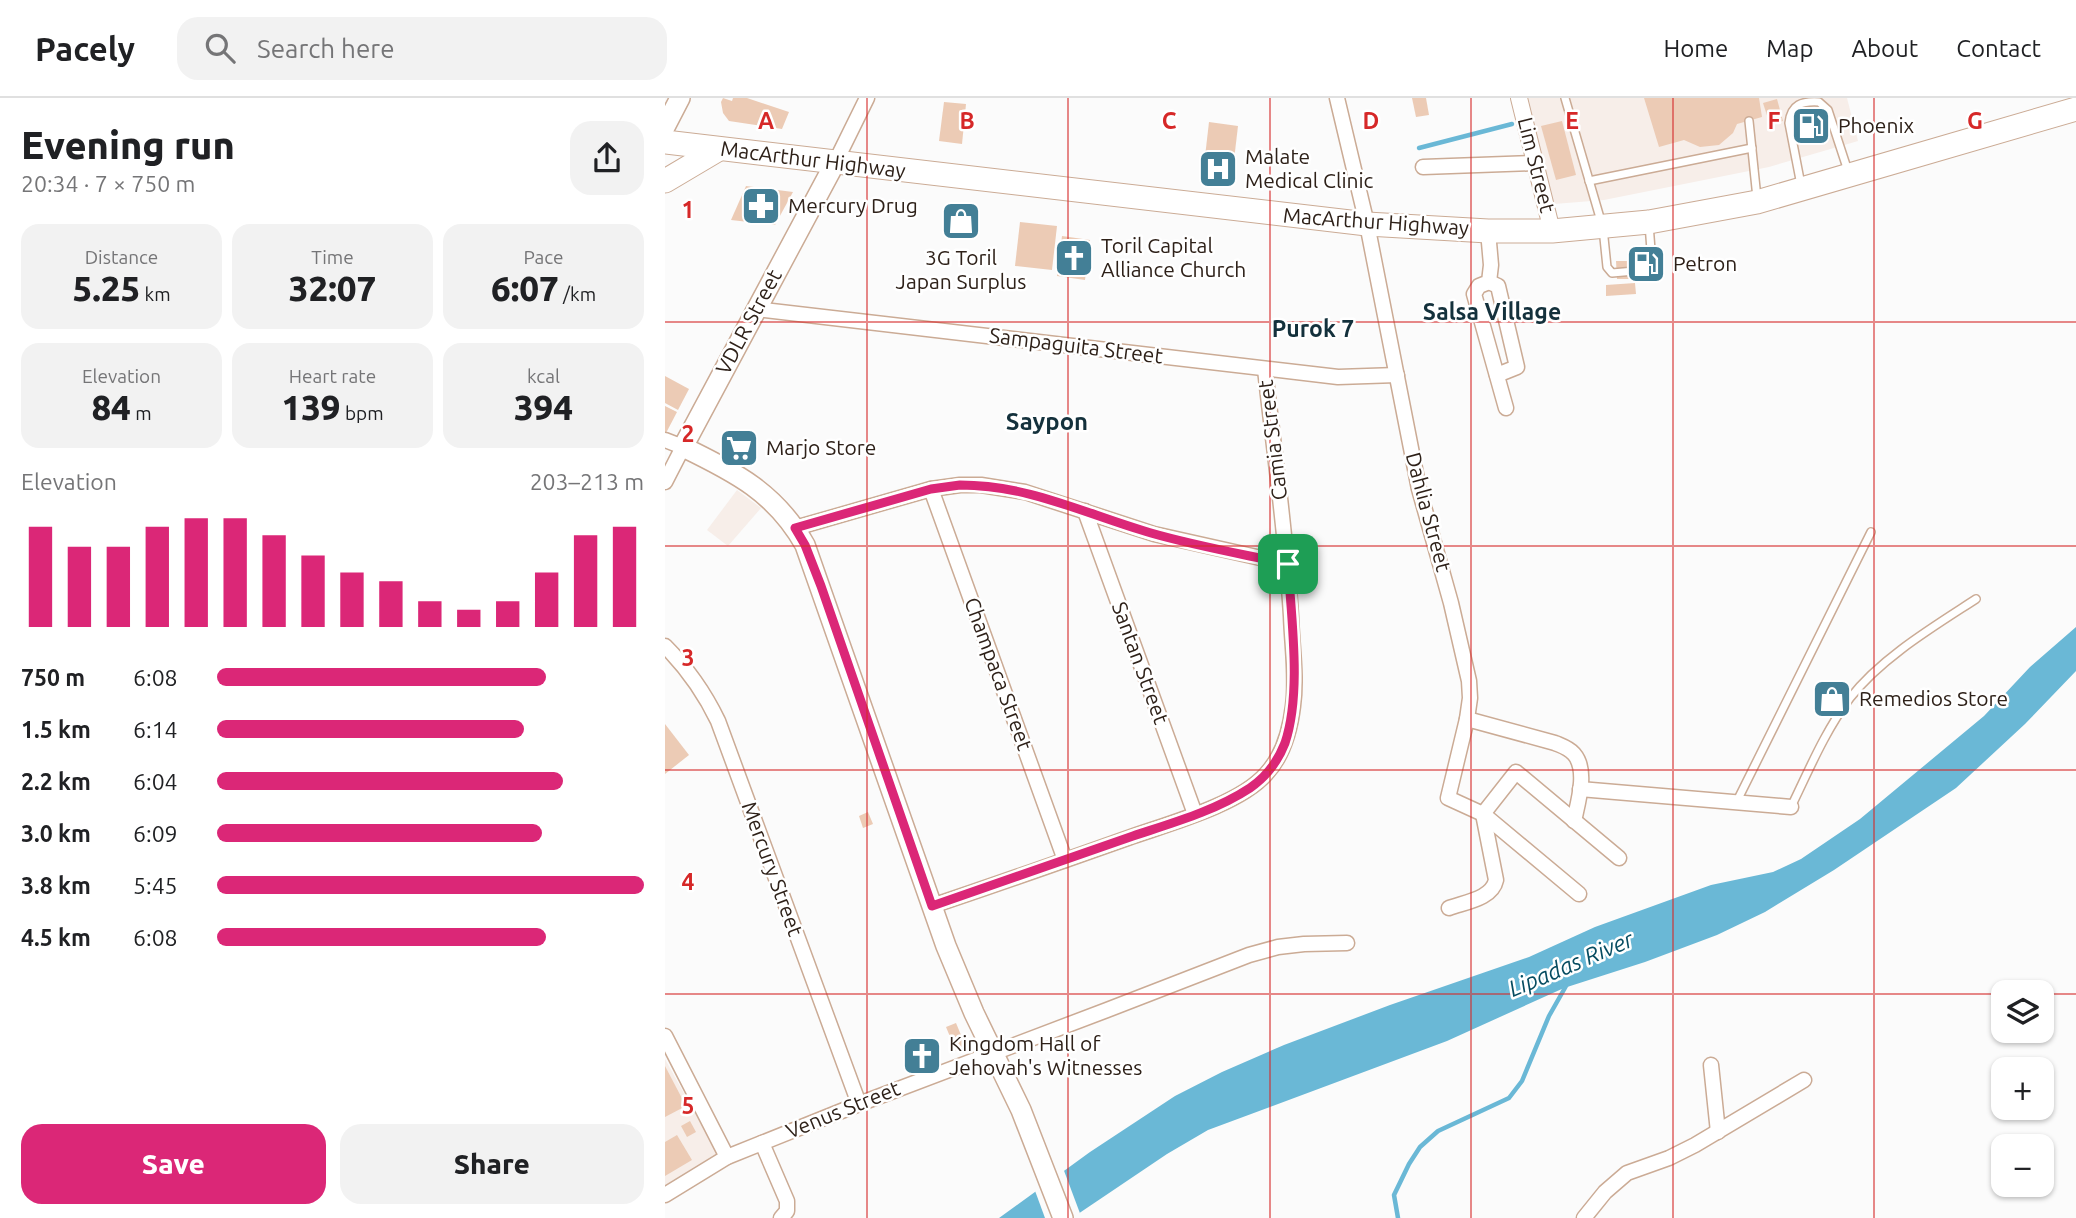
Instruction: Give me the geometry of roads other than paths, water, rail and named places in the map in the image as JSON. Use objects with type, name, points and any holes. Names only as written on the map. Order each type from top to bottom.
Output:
[{"type":"highway","name":"MacArthur Highway","points":[[665,142],[1367,225],[1552,231],[1649,222],[1757,202],[2076,109]]},
{"type":"highway","points":[[665,181],[719,149]]},
{"type":"main road","points":[[665,127],[674,106]]},
{"type":"main road","name":"VDLR Street","points":[[684,447],[835,163]]},
{"type":"main road","points":[[684,447],[723,466],[765,494],[781,509],[805,545],[960,980],[1036,1144],[1063,1218]]},
{"type":"street","points":[[835,163],[867,98]]},
{"type":"street","name":"Dahlia Street","points":[[1337,98],[1367,225],[1419,489],[1444,573],[1465,659],[1470,698],[1448,798],[1483,814]]},
{"type":"street","name":"Lim Street","points":[[1519,98],[1552,231]]},
{"type":"street","points":[[1423,166],[1537,163]]},
{"type":"street","points":[[1488,231],[1491,265],[1489,282]]},
{"type":"street","points":[[1497,375],[1517,367],[1498,286],[1489,282],[1479,286],[1474,294],[1506,408]]},
{"type":"street","name":"Sampaguita Street","points":[[757,309],[1338,377],[1397,375]]},
{"type":"street","name":"Camia Street","points":[[932,906],[1231,799],[1257,782],[1275,763],[1284,744],[1293,704],[1294,675],[1288,564],[1265,369]]},
{"type":"street","points":[[665,440],[684,447]]},
{"type":"street","name":"VDLR Street","points":[[665,482],[684,447]]},
{"type":"street","points":[[795,528],[931,489],[960,485],[1004,488],[1035,495],[1154,534],[1288,564]]},
{"type":"street","name":"Champaca Street","points":[[931,489],[1065,860]]},
{"type":"street","name":"Santan Street","points":[[1085,511],[1195,814]]},
{"type":"street","name":"Mercury Street","points":[[665,646],[693,677],[717,721],[859,1104]]},
{"type":"street","points":[[1467,719],[1566,747],[1574,753],[1579,761],[1580,789],[1574,821]]},
{"type":"street","points":[[1449,908],[1487,895],[1495,885],[1483,814],[1516,772],[1619,858]]},
{"type":"street","points":[[1580,789],[1791,807]]},
{"type":"street","points":[[1483,814],[1579,894]]},
{"type":"street","name":"Venus Street","points":[[665,1195],[727,1157],[1249,955],[1278,947],[1347,943]]},
{"type":"street","points":[[665,1036],[727,1157]]},
{"type":"street","points":[[1711,1065],[1718,1132]]},
{"type":"street","points":[[1584,1218],[1605,1192],[1627,1173],[1669,1158],[1804,1080]]},
{"type":"street","points":[[762,1143],[787,1201],[786,1211],[781,1218]]},
{"type":"lane","points":[[1565,98],[1603,228],[1607,267],[1612,273],[1646,270],[1652,263],[1649,222]]},
{"type":"lane","points":[[1802,189],[1789,123],[1790,114],[1800,103],[1819,102],[1828,110],[1850,175]]},
{"type":"lane","points":[[1749,121],[1757,202]]},
{"type":"lane","points":[[1589,181],[1752,148]]},
{"type":"lane","points":[[1736,803],[1871,532]]},
{"type":"lane","points":[[1791,807],[1831,726],[1851,697],[1882,665],[1931,628],[1976,599]]},
{"type":"water","name":"Lipadas River","points":[[2076,627],[2076,671],[2025,724],[1956,788],[1834,870],[1765,912],[1717,935],[1564,988],[1447,1041],[1208,1130],[1167,1154],[1072,1218],[999,1218],[1090,1152],[1175,1096],[1222,1072],[1284,1045],[1390,1005],[1529,957],[1595,927],[1711,885],[1773,872],[1801,859],[1860,819],[1984,716],[2030,667]]},
{"type":"waterway","points":[[1419,148],[1512,124]]},
{"type":"waterway","name":"Lipadas River","points":[[1398,1218],[1394,1195],[1420,1147],[1438,1131],[1509,1098],[1522,1081],[1549,1016],[1566,986]]},
{"type":"place","name":"Phoenix","points":[[1811,126]]},
{"type":"place","name":"Malate Medical Clinic","points":[[1218,169]]},
{"type":"place","name":"Mercury Drug","points":[[761,206]]},
{"type":"place","name":"3G Toril Japan Surplus","points":[[961,221]]},
{"type":"place","name":"Toril Capital Alliance Church","points":[[1074,258]]},
{"type":"place","name":"Petron","points":[[1646,264]]},
{"type":"place","name":"Marjo Store","points":[[739,448]]},
{"type":"place","name":"Remedios Store","points":[[1832,699]]},
{"type":"place","name":"Kingdom Hall of Jehovah's Witnesses","points":[[922,1056]]},
{"type":"district","name":"Salsa Village","points":[[1492,312]]},
{"type":"district","name":"Purok 7","points":[[1313,329]]},
{"type":"district","name":"Saypon","points":[[1047,422]]}]
